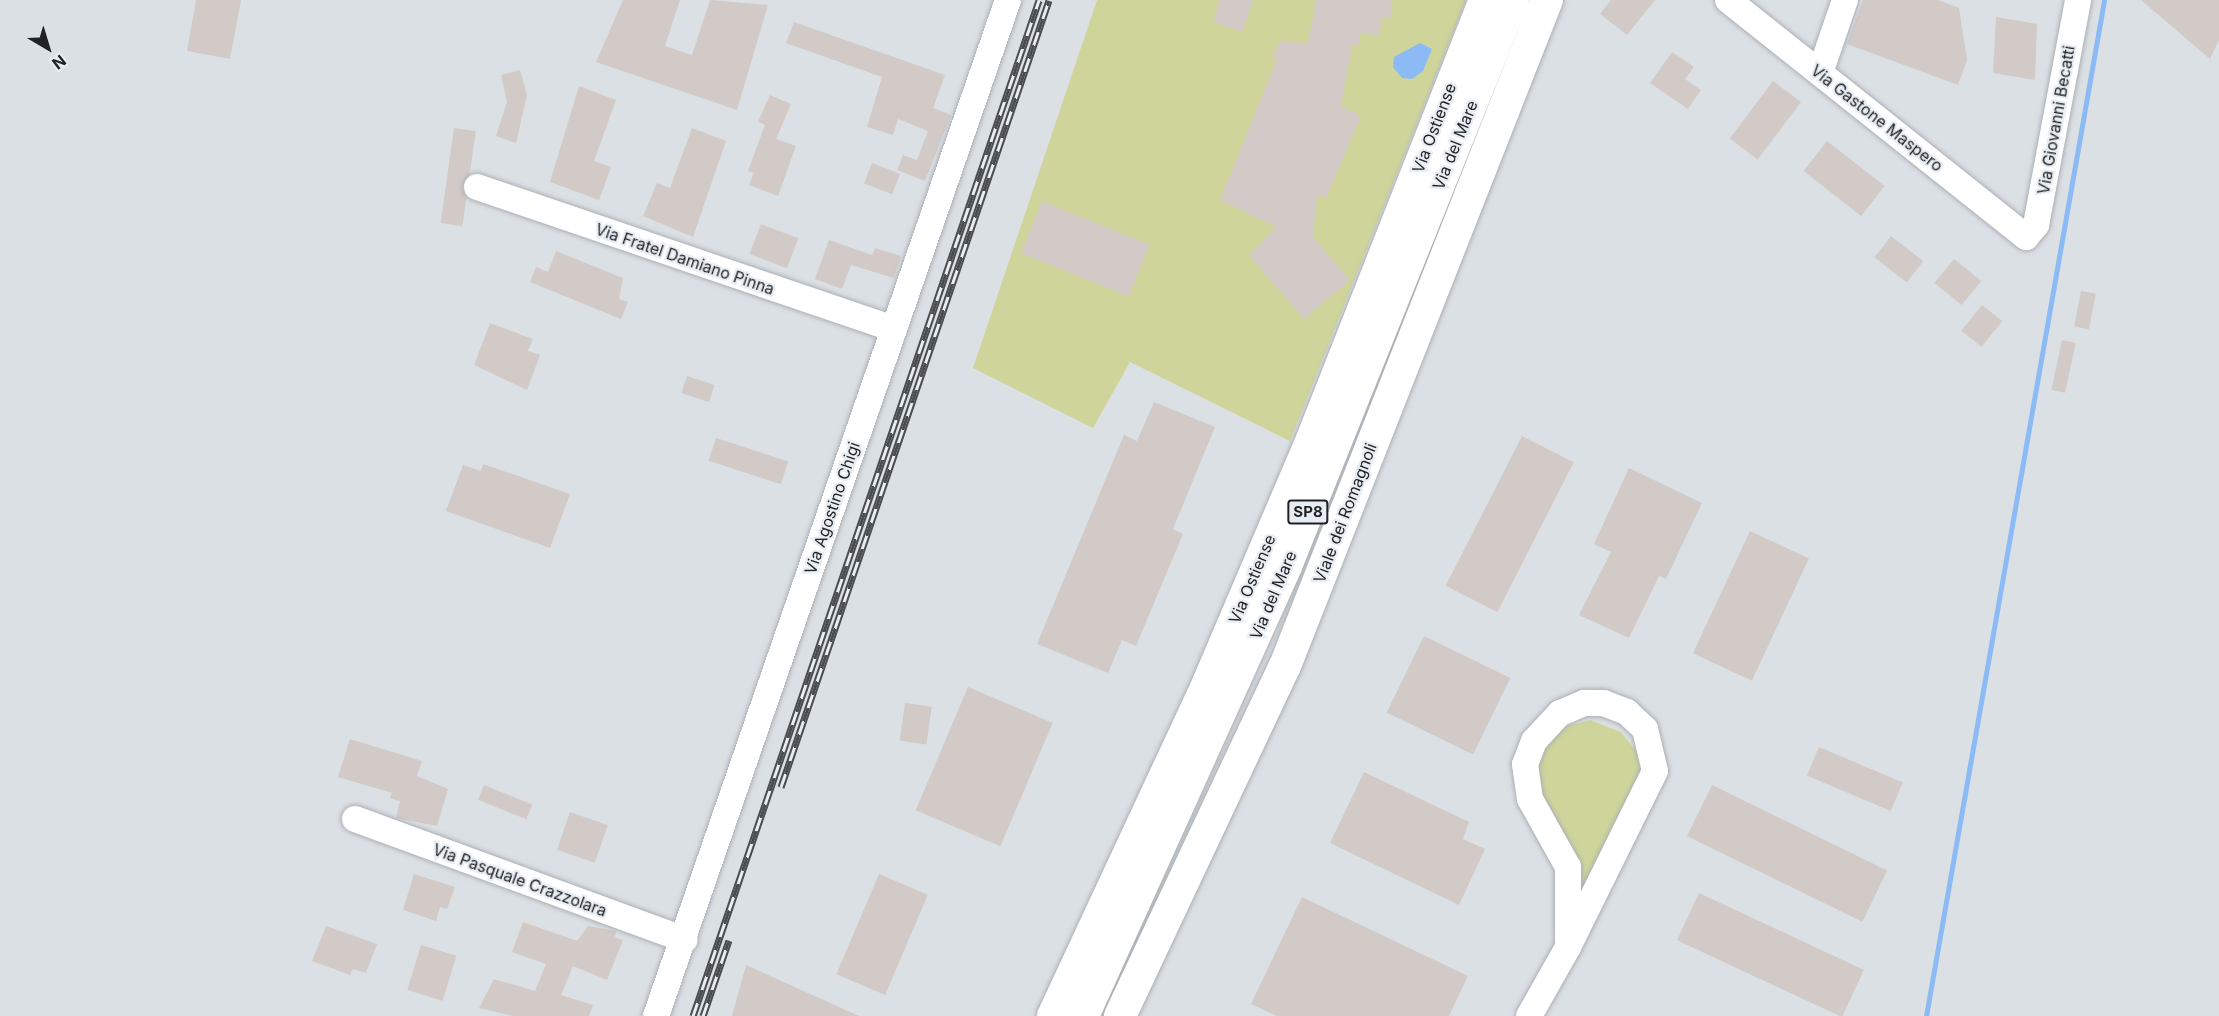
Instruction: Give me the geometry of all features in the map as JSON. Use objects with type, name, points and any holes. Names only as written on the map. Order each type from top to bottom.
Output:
[{"type":"main road","name":"Via Ostiense","points":[[1053,1016],[1208,683],[1312,439],[1485,0]]},
{"type":"main road","name":"Via del Mare","points":[[1083,1016],[1286,566],[1513,0]]},
{"type":"main road","name":"Viale dei Romagnoli","points":[[1120,1016],[1293,645],[1547,0]]},
{"type":"street","name":"Via Agostino Chigi","points":[[656,1016],[685,940],[893,329],[1008,0]]},
{"type":"street","name":"Via Gastone Maspero","points":[[1728,0],[2026,237]]},
{"type":"street","points":[[1820,73],[1845,0]]},
{"type":"street","name":"Via Giovanni Becatti","points":[[2026,237],[2036,225],[2078,0]]},
{"type":"street","name":"Via Fratel Damiano Pinna","points":[[477,187],[893,329]]},
{"type":"street","points":[[1528,1016],[1568,947],[1655,771],[1645,729],[1627,712],[1604,703],[1584,703],[1560,714],[1534,741],[1525,764],[1530,799],[1568,867],[1568,947]]},
{"type":"street","name":"Via Pasquale Crazzolara","points":[[355,819],[685,940]]},
{"type":"green space","points":[[1097,0],[1466,0],[1290,441],[1130,362],[1093,428],[973,368]]},
{"type":"green space","points":[[1590,720],[1621,732],[1636,751],[1641,772],[1581,903],[1577,856],[1544,802],[1535,769],[1541,749],[1561,728]]},
{"type":"water","points":[[1420,43],[1432,49],[1423,71],[1412,79],[1402,78],[1393,67],[1394,57]]},
{"type":"building","points":[[196,0],[241,0],[230,59],[187,51]]},
{"type":"building","points":[[623,0],[680,0],[665,46],[692,55],[710,0],[768,5],[737,110],[596,62]]},
{"type":"building","points":[[1220,0],[1253,0],[1242,32],[1213,21]]},
{"type":"building","points":[[1316,0],[1392,0],[1391,17],[1382,18],[1379,35],[1360,34],[1358,46],[1352,46],[1341,106],[1361,116],[1326,198],[1317,196],[1313,237],[1350,280],[1304,319],[1249,255],[1276,227],[1220,200],[1277,59],[1272,58],[1280,42],[1308,43]]},
{"type":"building","points":[[1611,0],[1655,0],[1627,35],[1600,14]]},
{"type":"building","points":[[1863,0],[1938,0],[1959,8],[1967,60],[1958,85],[1847,44]]},
{"type":"building","points":[[2141,0],[2219,0],[2219,40],[2210,59]]},
{"type":"building","points":[[1996,17],[2037,24],[2035,80],[1993,73]]},
{"type":"building","points":[[794,22],[945,75],[933,108],[951,115],[925,181],[897,170],[903,155],[917,160],[928,131],[898,119],[893,135],[867,127],[882,77],[786,43]]},
{"type":"building","points":[[1672,52],[1694,67],[1685,79],[1701,90],[1688,109],[1650,83]]},
{"type":"building","points":[[520,70],[527,95],[516,143],[496,136],[507,102],[501,75]]},
{"type":"building","points":[[1773,81],[1801,102],[1758,160],[1730,139]]},
{"type":"building","points":[[579,86],[616,100],[594,161],[611,167],[599,200],[550,182]]},
{"type":"building","points":[[770,95],[791,104],[776,139],[796,146],[778,196],[749,185],[754,173],[748,171],[765,125],[758,122]]},
{"type":"building","points":[[454,128],[476,131],[462,226],[441,223]]},
{"type":"building","points":[[692,128],[726,141],[693,237],[643,216],[657,183],[670,188]]},
{"type":"building","points":[[1827,141],[1885,186],[1861,216],[1804,171]]},
{"type":"building","points":[[872,163],[900,174],[892,194],[864,184]]},
{"type":"building","points":[[1042,201],[1150,244],[1129,296],[1021,253]]},
{"type":"building","points":[[761,224],[798,238],[787,268],[750,254]]},
{"type":"building","points":[[1891,236],[1923,261],[1907,283],[1874,257]]},
{"type":"building","points":[[829,240],[872,255],[875,248],[901,256],[894,278],[851,265],[842,289],[815,279]]},
{"type":"building","points":[[556,251],[623,278],[619,299],[628,302],[621,319],[530,282],[536,267],[548,272]]},
{"type":"building","points":[[1954,259],[1981,281],[1962,305],[1934,283]]},
{"type":"building","points":[[2081,291],[2096,294],[2089,329],[2074,326]]},
{"type":"building","points":[[1982,305],[2002,321],[1981,347],[1961,331]]},
{"type":"building","points":[[490,323],[533,339],[528,351],[540,355],[527,390],[474,365]]},
{"type":"building","points":[[2062,340],[2076,343],[2065,393],[2051,390]]},
{"type":"building","points":[[687,376],[715,385],[709,402],[681,393]]},
{"type":"building","points":[[1154,402],[1215,427],[1173,529],[1183,534],[1136,646],[1122,640],[1108,673],[1037,644],[1124,435],[1137,441]]},
{"type":"building","points":[[1522,436],[1574,462],[1497,612],[1446,586]]},
{"type":"building","points":[[716,438],[788,461],[781,484],[709,461]]},
{"type":"building","points":[[483,464],[570,494],[550,548],[446,511],[463,465],[481,471]]},
{"type":"building","points":[[1629,468],[1702,503],[1666,579],[1659,576],[1629,638],[1579,615],[1611,552],[1594,544]]},
{"type":"building","points":[[1750,531],[1809,558],[1752,681],[1693,653]]},
{"type":"building","points":[[1424,636],[1510,678],[1473,754],[1387,712]]},
{"type":"building","points":[[968,687],[1053,723],[1000,846],[916,810]]},
{"type":"building","points":[[905,703],[932,707],[926,744],[900,741]]},
{"type":"building","points":[[350,739],[422,761],[417,776],[448,789],[437,826],[396,818],[400,801],[390,798],[392,793],[338,777]]},
{"type":"building","points":[[1819,747],[1903,783],[1891,811],[1807,776]]},
{"type":"building","points":[[1364,772],[1469,822],[1463,839],[1485,849],[1459,905],[1330,843]]},
{"type":"building","points":[[484,785],[532,804],[526,819],[478,800]]},
{"type":"building","points":[[1712,785],[1887,870],[1862,922],[1687,836]]},
{"type":"building","points":[[570,812],[608,825],[595,863],[557,850]]},
{"type":"building","points":[[414,874],[455,887],[447,909],[440,907],[436,921],[403,910]]},
{"type":"building","points":[[879,874],[928,895],[885,995],[836,974]]},
{"type":"building","points":[[1699,893],[1864,970],[1842,1016],[1840,1016],[1677,940]]},
{"type":"building","points":[[1302,897],[1468,976],[1449,1016],[1277,1016],[1251,1004]]},
{"type":"building","points":[[523,922],[577,941],[588,926],[616,931],[615,937],[623,940],[607,980],[573,966],[561,995],[593,1005],[589,1016],[513,1016],[479,1008],[494,979],[535,991],[546,964],[512,952]]},
{"type":"building","points":[[326,926],[377,944],[366,973],[353,969],[350,975],[312,961]]},
{"type":"building","points":[[421,945],[456,956],[443,1001],[407,990]]},
{"type":"building","points":[[746,965],[859,1016],[732,1016]]},
{"type":"waterway","points":[[1926,1016],[2104,0]]},
{"type":"railway","points":[[693,1016],[1039,0]]},
{"type":"railway","points":[[781,787],[1049,0]]},
{"type":"railway","points":[[703,1016],[729,940]]}]
